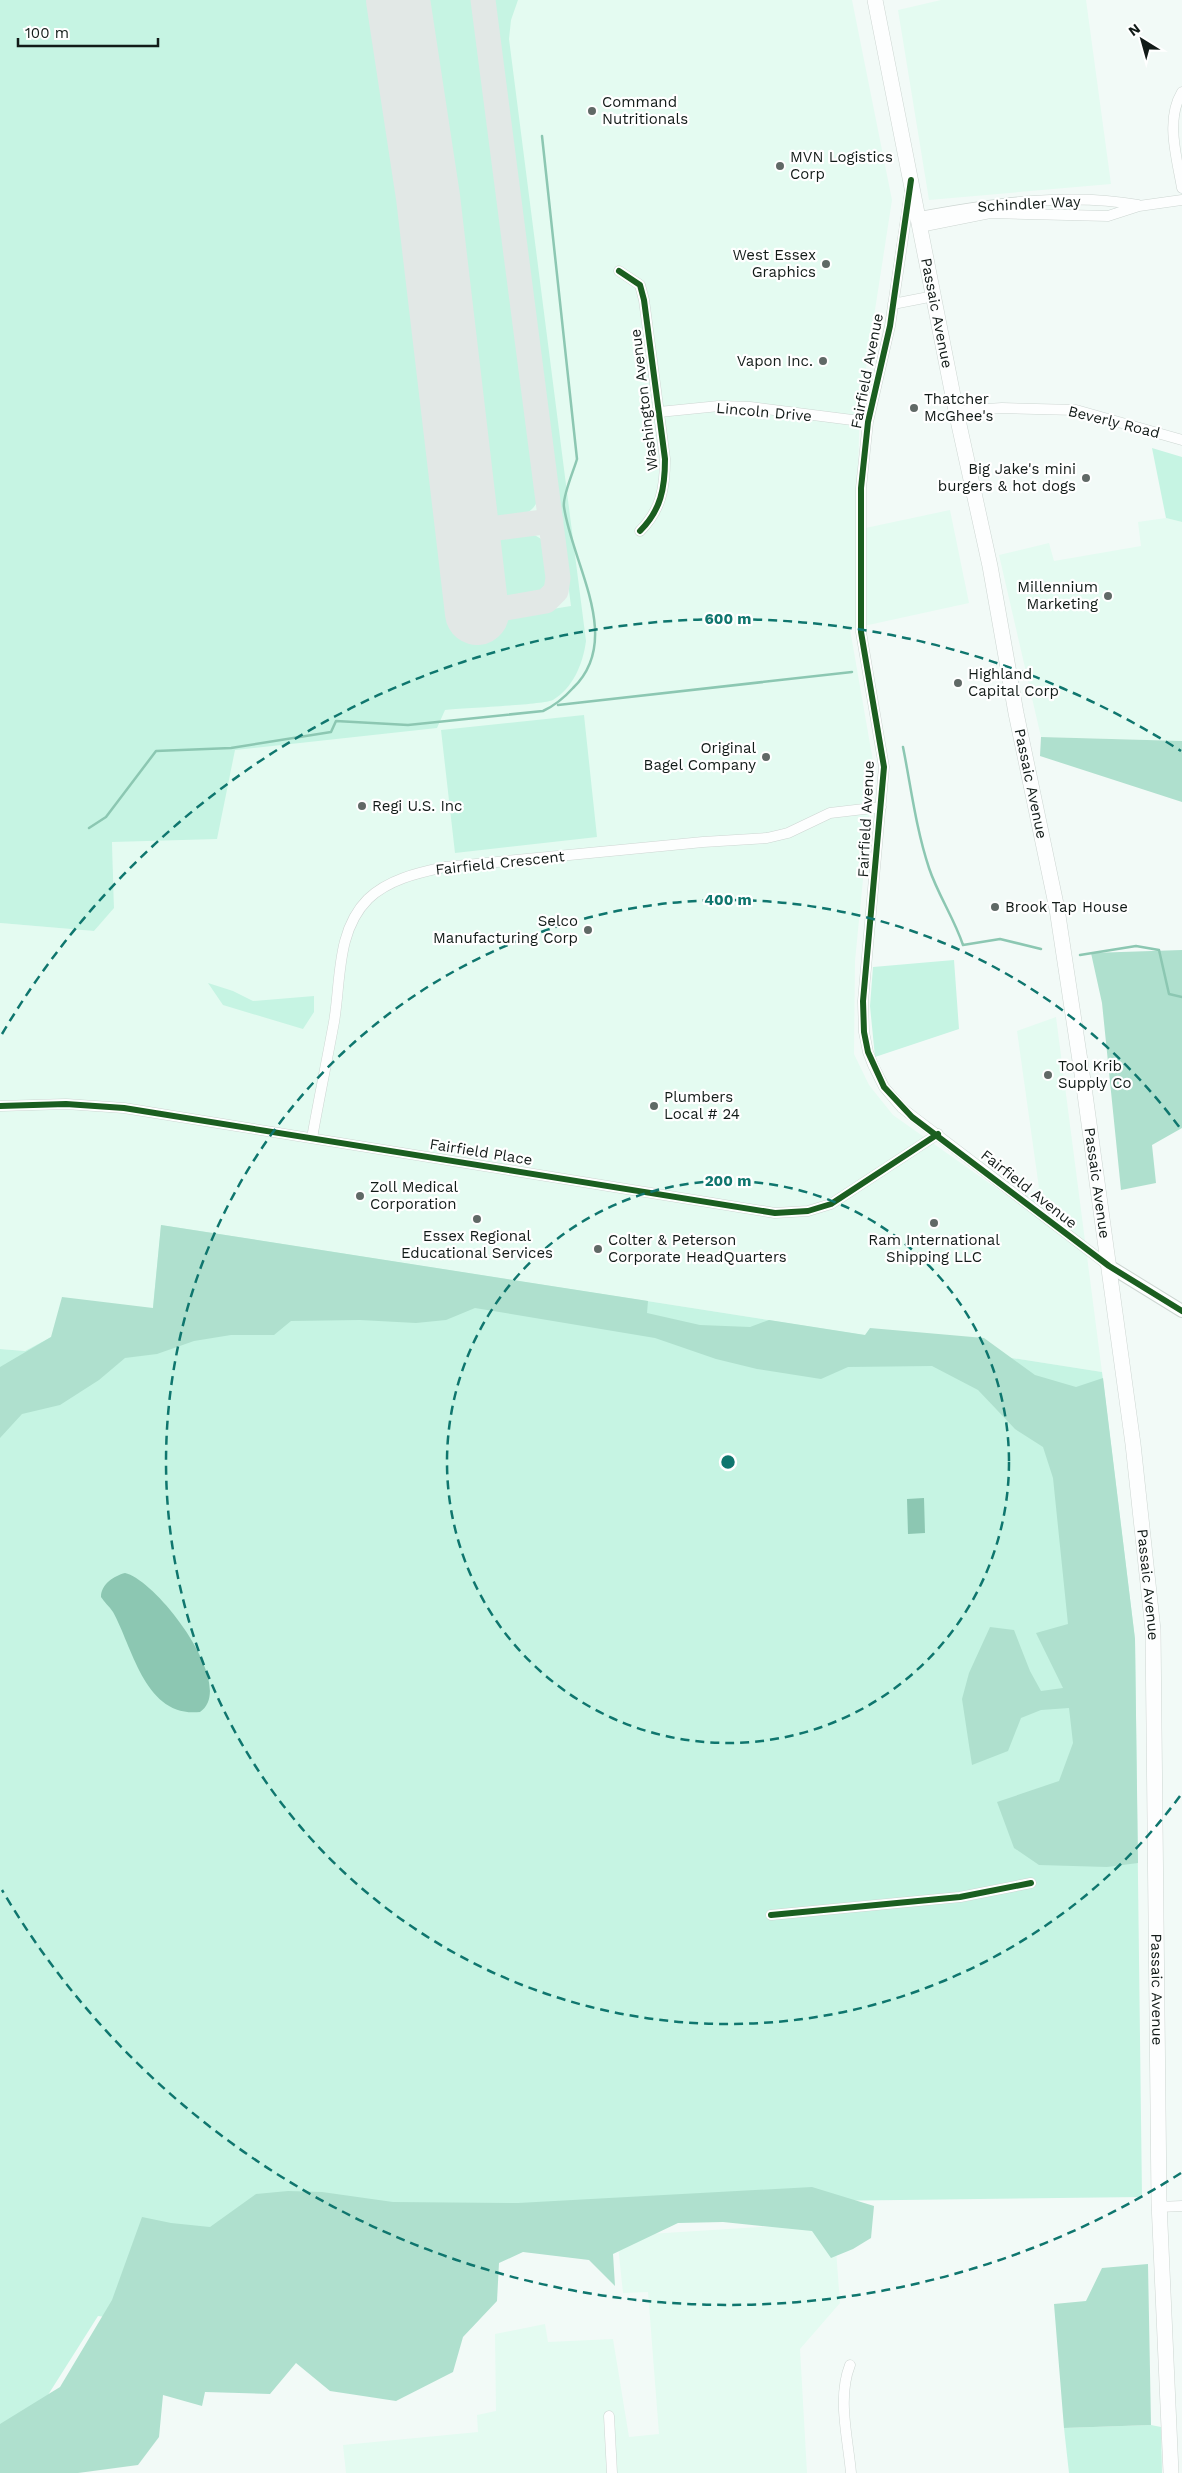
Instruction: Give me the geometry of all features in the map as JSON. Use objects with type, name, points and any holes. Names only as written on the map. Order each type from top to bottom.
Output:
[{"type":"main road","name":"Passaic Avenue","points":[[875,0],[956,411],[988,558],[1008,674],[1057,909],[1133,1444],[1153,1630],[1159,2207],[1171,2473]]},
{"type":"street","points":[[1182,92],[1177,100],[1173,116],[1174,137],[1182,188]]},
{"type":"street","name":"Fairfield Avenue","points":[[911,180],[893,304],[868,422],[861,488],[861,632],[884,767],[863,1001],[868,1052],[879,1077],[892,1098],[912,1117],[938,1134],[1109,1266],[1182,1311]]},
{"type":"street","name":"Schindler Way","points":[[920,222],[989,204],[1108,200],[1139,206]]},
{"type":"street","name":"Schindler Way","points":[[920,222],[990,214],[1108,216],[1139,206],[1182,200]]},
{"type":"street","name":"Washington Avenue","points":[[619,271],[640,285],[644,300],[665,459],[665,485],[660,504],[650,521],[640,532]]},
{"type":"street","name":"Fairfield Avenue","points":[[893,304],[934,296]]},
{"type":"street","name":"Lincoln Drive","points":[[659,412],[719,406],[750,407],[868,422]]},
{"type":"street","name":"Beverly Road","points":[[956,411],[1002,408],[1076,410],[1182,440]]},
{"type":"street","name":"Fairfield Crescent","points":[[312,1138],[334,1020],[342,950],[346,938],[368,900],[390,885],[406,877],[445,867],[703,842],[767,838],[788,833],[830,813],[881,807]]},
{"type":"street","name":"Fairfield Place","points":[[0,1106],[66,1104],[124,1108],[775,1213],[808,1211],[831,1204],[938,1134]]},
{"type":"street","points":[[771,1915],[960,1897],[1030,1883]]},
{"type":"street","points":[[1159,2207],[1182,2206]]},
{"type":"street","points":[[850,2365],[844,2381],[844,2394],[851,2473]]},
{"type":"street","points":[[609,2416],[612,2473]]},
{"type":"shaded area","points":[[0,0],[852,0],[892,200],[860,407],[856,530],[950,510],[969,603],[850,629],[874,767],[855,961],[854,1054],[869,1085],[893,1115],[1016,1202],[1039,1188],[1017,1031],[1056,1017],[1102,1372],[161,1225],[150,1337],[51,1337],[25,1351],[0,1349],[0,923],[94,931],[114,907],[112,842]]},
{"type":"shaded area","points":[[0,0],[379,0],[460,624],[571,606],[492,0],[518,0],[511,20],[509,39],[586,641],[580,667],[576,675],[566,689],[553,700],[519,705],[445,710],[437,728],[235,750],[217,839],[112,842],[114,908],[94,931],[0,923]]},
{"type":"shaded area","points":[[415,0],[475,0],[538,492],[536,505],[531,510],[509,519],[494,517],[488,513],[479,495]]},
{"type":"shaded area","points":[[941,0],[1086,0],[1111,184],[929,200],[898,10]]},
{"type":"shaded area","points":[[1152,448],[1182,457],[1182,522],[1166,518]]},
{"type":"shaded area","points":[[1166,518],[1182,522],[1182,741],[1041,737],[999,555],[1049,543],[1054,561],[1141,546],[1138,522]]},
{"type":"shaded area","points":[[524,533],[538,537],[546,545],[550,568],[549,576],[543,590],[539,594],[522,599],[505,599],[494,587],[488,571],[489,554],[492,546],[500,538]]},
{"type":"shaded area","points":[[584,715],[597,837],[455,853],[441,730]]},
{"type":"shaded area","points":[[1041,737],[1182,741],[1182,802],[1040,756]]},
{"type":"shaded area","points":[[1182,950],[1182,1128],[1152,1145],[1156,1183],[1121,1190],[1102,1003],[1091,953]]},
{"type":"shaded area","points":[[954,960],[959,1029],[875,1057],[870,1006],[873,967]]},
{"type":"shaded area","points":[[208,983],[233,991],[253,1001],[314,996],[314,1012],[303,1029],[223,1005]]},
{"type":"shaded area","points":[[161,1225],[1102,1372],[1135,1639],[1142,2197],[344,2207],[292,2344],[98,2316],[41,2406],[0,2449],[0,1349],[25,1351],[51,1337],[150,1337]]},
{"type":"shaded area","points":[[161,1225],[648,1301],[647,1313],[700,1325],[750,1327],[769,1320],[865,1335],[870,1328],[984,1338],[1035,1375],[1076,1387],[1103,1378],[1135,1639],[1138,1863],[1107,1867],[1039,1865],[1014,1848],[997,1802],[1059,1781],[1073,1743],[1069,1708],[1041,1710],[1021,1718],[1008,1751],[972,1765],[962,1699],[969,1673],[990,1627],[1014,1630],[1030,1671],[1041,1691],[1063,1688],[1036,1633],[1068,1624],[1053,1478],[1043,1447],[1015,1429],[978,1390],[932,1366],[848,1367],[821,1379],[757,1369],[716,1359],[655,1338],[475,1308],[446,1320],[416,1323],[360,1320],[291,1321],[274,1335],[231,1335],[194,1341],[157,1354],[125,1358],[99,1380],[60,1405],[22,1414],[0,1438],[0,1367],[51,1337],[62,1297],[153,1308]]},
{"type":"shaded area","points":[[924,1498],[925,1533],[908,1534],[907,1499]]},
{"type":"shaded area","points":[[125,1573],[139,1580],[156,1594],[189,1635],[201,1658],[209,1680],[209,1699],[200,1712],[181,1711],[166,1704],[143,1678],[113,1612],[101,1597],[103,1588],[109,1581]]},
{"type":"shaded area","points":[[812,2187],[874,2206],[871,2238],[853,2249],[831,2258],[812,2231],[723,2222],[678,2223],[613,2254],[615,2286],[589,2260],[523,2252],[499,2263],[497,2301],[463,2337],[453,2372],[396,2401],[330,2391],[296,2363],[270,2394],[205,2392],[202,2406],[163,2395],[159,2437],[138,2465],[78,2473],[0,2473],[0,2424],[60,2387],[112,2300],[142,2217],[171,2223],[210,2227],[256,2194],[288,2191],[322,2192],[393,2202],[518,2203]]},
{"type":"shaded area","points":[[809,2224],[835,2237],[840,2303],[800,2349],[807,2473],[346,2473],[343,2445],[478,2432],[477,2415],[496,2411],[495,2334],[545,2324],[548,2342],[613,2339],[629,2437],[659,2434],[648,2292],[623,2293],[617,2236]]},
{"type":"shaded area","points":[[1148,2264],[1151,2425],[1064,2428],[1054,2304],[1086,2301],[1102,2268]]},
{"type":"shaded area","points":[[1151,2425],[1161,2427],[1162,2473],[1069,2473],[1064,2428]]},
{"type":"waterway","points":[[89,828],[106,817],[156,751],[231,748],[331,732],[336,721],[408,725],[543,711],[556,704],[566,695],[588,668],[594,647],[595,624],[591,600],[564,507],[566,490],[577,459],[542,136]]},
{"type":"waterway","points":[[558,705],[852,672]]},
{"type":"waterway","points":[[903,747],[924,853],[941,897],[963,945],[1000,939],[1041,949]]},
{"type":"waterway","points":[[1080,955],[1136,946],[1159,950],[1169,994],[1182,997]]},
{"type":"taxiway","points":[[477,613],[546,601],[556,591],[558,578],[483,0]]},
{"type":"taxiway","points":[[466,532],[551,521]]},
{"type":"runway","points":[[398,0],[428,197],[477,613]]},
{"type":"cycle path","points":[[911,180],[890,326],[868,422],[861,488],[861,632],[884,767],[863,1001],[864,1032],[868,1052],[884,1087],[912,1117],[1109,1266],[1182,1311]]},
{"type":"cycle path","points":[[619,271],[640,285],[644,300],[665,459],[663,489],[657,507],[640,531]]},
{"type":"cycle path","points":[[0,1106],[66,1104],[124,1108],[775,1213],[808,1211],[831,1204],[938,1134]]},
{"type":"cycle path","points":[[771,1915],[960,1897],[1031,1883]]},
{"type":"place","name":"Command Nutritionals","points":[[592,111]]},
{"type":"place","name":"MVN Logistics Corp","points":[[780,166]]},
{"type":"place","name":"West Essex Graphics","points":[[826,264]]},
{"type":"place","name":"Vapon Inc.","points":[[823,361]]},
{"type":"place","name":"Thatcher McGhee's","points":[[914,408]]},
{"type":"place","name":"Big Jake's mini burgers & hot dogs","points":[[1086,478]]},
{"type":"place","name":"Millennium Marketing","points":[[1108,596]]},
{"type":"place","name":"Highland Capital Corp","points":[[958,683]]},
{"type":"place","name":"Original Bagel Company","points":[[766,757]]},
{"type":"place","name":"Regi U.S. Inc","points":[[362,806]]},
{"type":"place","name":"Brook Tap House","points":[[995,907]]},
{"type":"place","name":"Selco Manufacturing Corp","points":[[588,930]]},
{"type":"place","name":"Tool Krib Supply Co","points":[[1048,1075]]},
{"type":"place","name":"Plumbers Local # 24","points":[[654,1106]]},
{"type":"place","name":"Zoll Medical Corporation","points":[[360,1196]]},
{"type":"place","name":"Essex Regional Educational Services","points":[[477,1219]]},
{"type":"place","name":"Ram International Shipping LLC","points":[[934,1223]]},
{"type":"place","name":"Colter & Peterson Corporate HeadQuarters","points":[[598,1249]]}]
